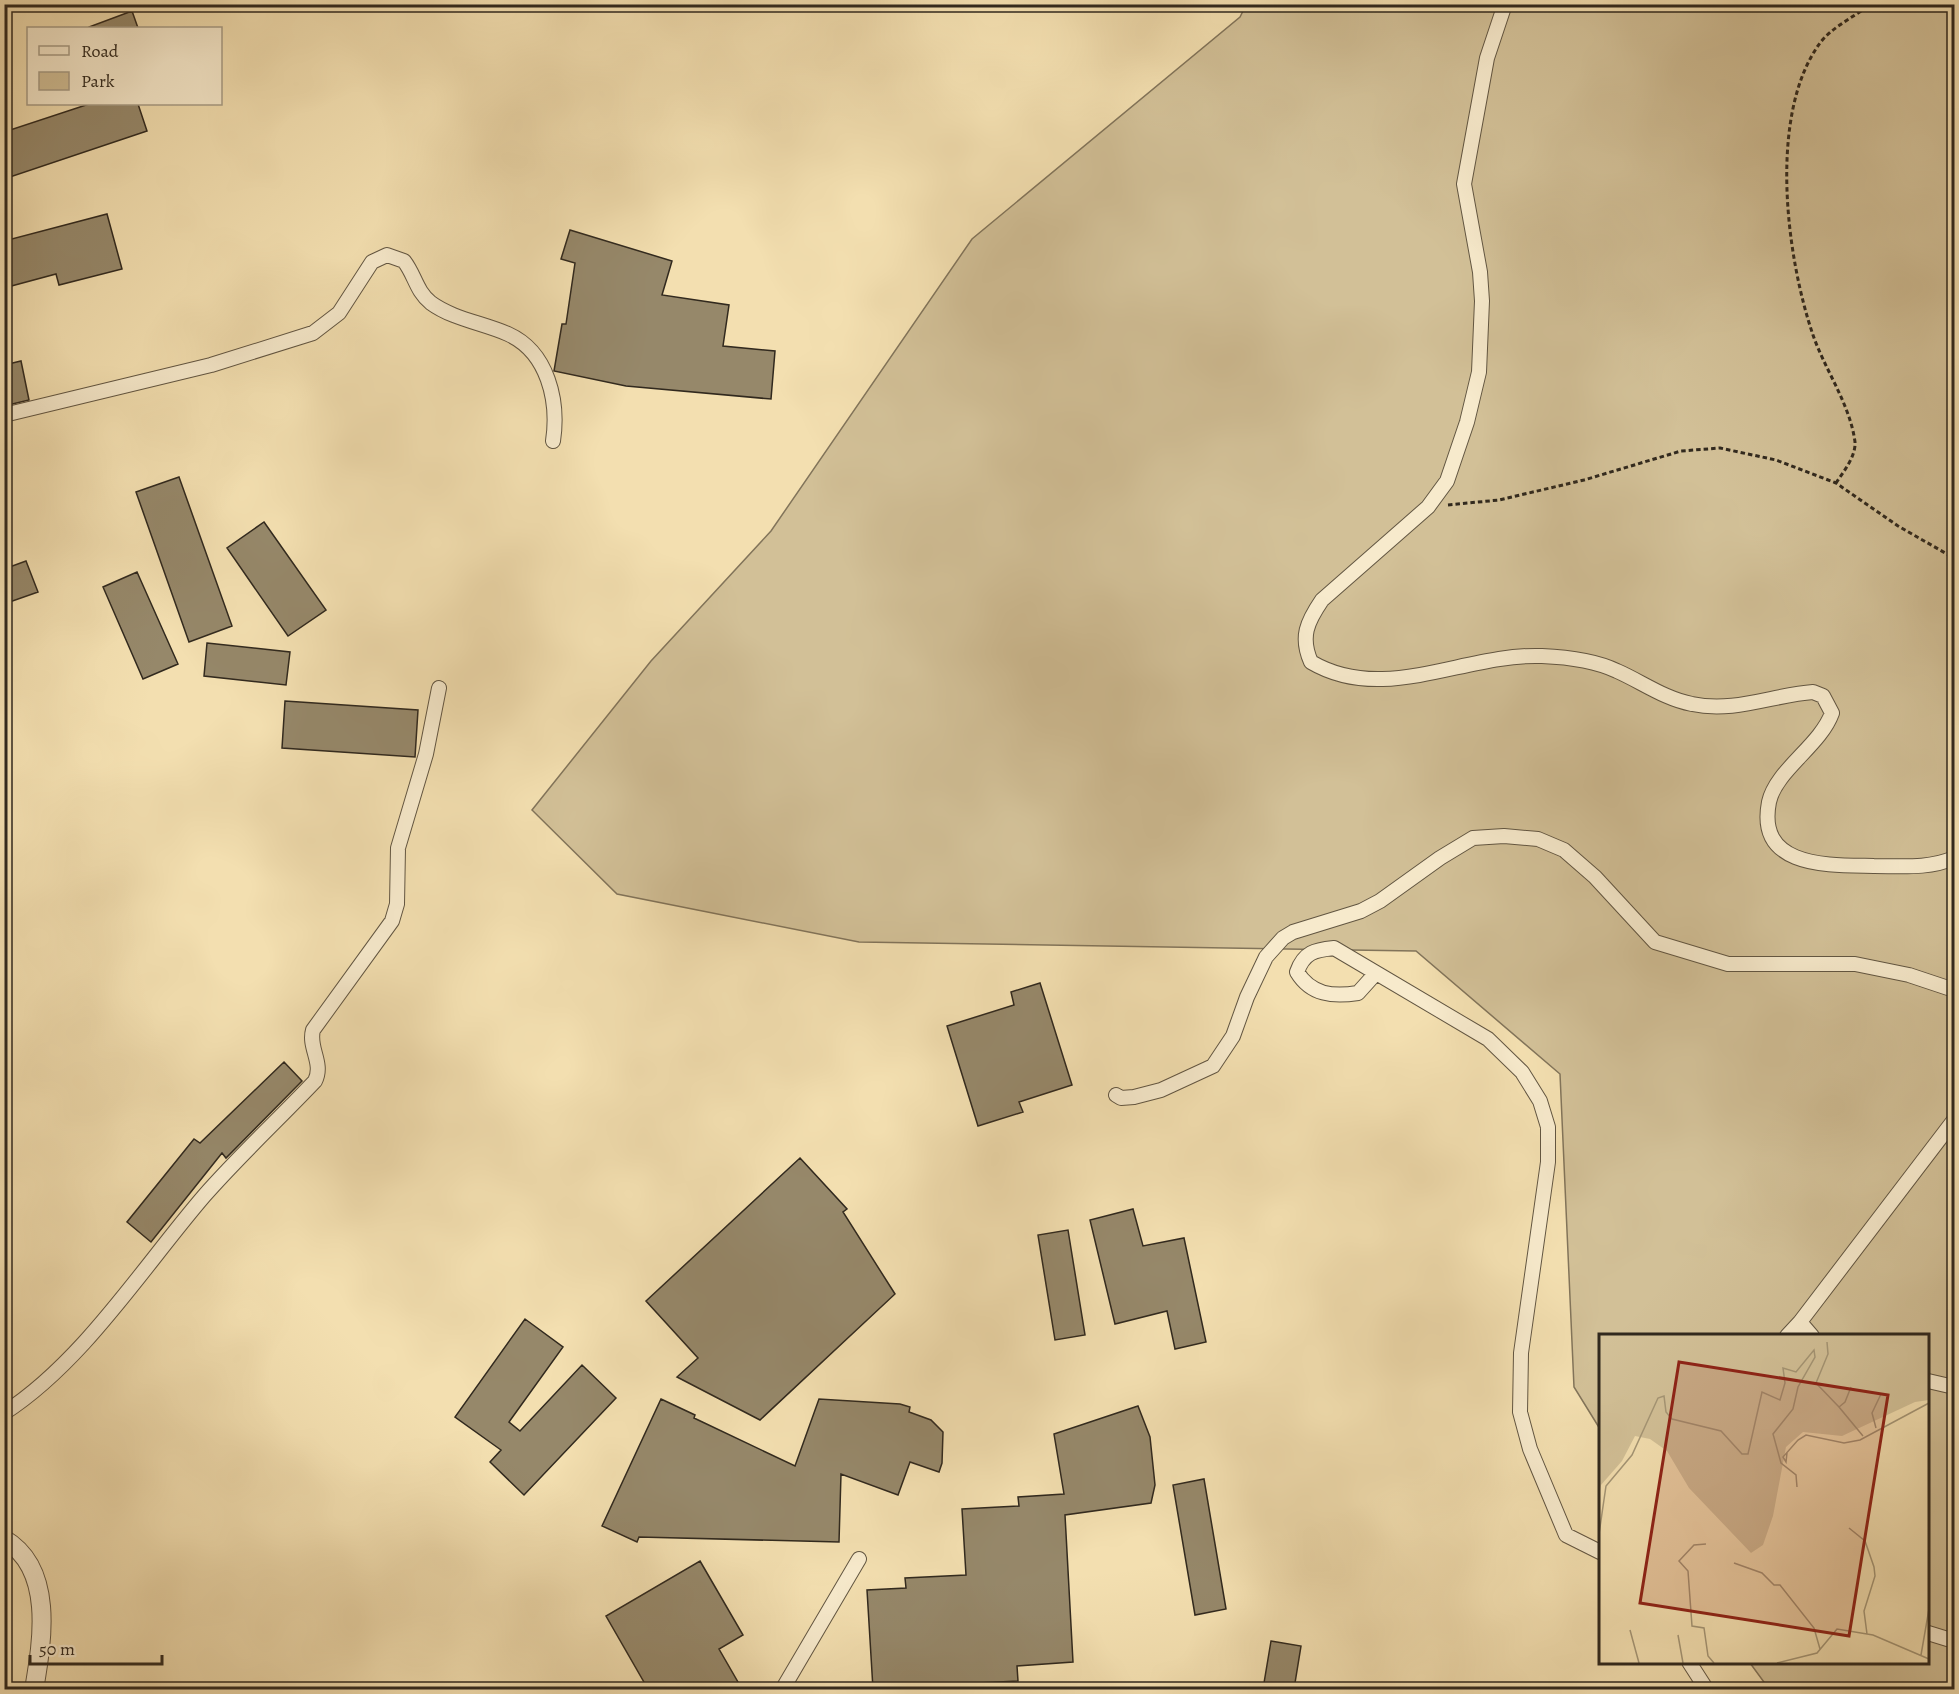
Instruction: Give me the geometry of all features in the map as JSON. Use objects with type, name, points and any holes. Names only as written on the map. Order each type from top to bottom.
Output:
[{"type":"street","points":[[1505,4],[1487,58],[1464,184],[1480,272],[1479,372],[1467,422],[1448,481],[1428,507],[1322,600],[1311,617],[1304,635],[1305,649],[1311,662],[1348,679],[1424,676],[1506,659],[1541,656],[1579,660],[1615,670],[1692,705],[1743,705],[1813,692],[1823,696],[1832,713],[1821,735],[1780,782],[1769,800],[1768,817],[1772,837],[1781,848],[1797,860],[1822,865],[1922,867],[1940,864],[1954,858]]},
{"type":"street","points":[[4,415],[211,365],[313,333],[339,313],[372,262],[387,255],[404,261],[418,289],[433,304],[510,335],[532,353],[547,375],[552,389],[555,416],[553,441]]},
{"type":"street","points":[[4,1413],[23,1401],[92,1335],[205,1195],[315,1082],[319,1066],[312,1041],[313,1030],[392,921],[398,904],[398,848],[426,754],[439,688]]},
{"type":"street","points":[[1116,1095],[1121,1098],[1134,1097],[1161,1090],[1213,1066],[1233,1036],[1257,973],[1271,948],[1293,932],[1361,911],[1380,901],[1440,858],[1473,838],[1504,836],[1538,839],[1564,850],[1595,877],[1655,942],[1728,964],[1855,964],[1909,975],[1954,990]]},
{"type":"street","points":[[1376,973],[1358,993],[1328,994],[1305,984],[1297,972],[1301,960],[1314,950],[1334,948],[1488,1039],[1522,1072],[1540,1101],[1548,1127],[1548,1162],[1521,1353],[1520,1412],[1530,1449],[1566,1535],[1599,1552]]},
{"type":"street","points":[[1788,1334],[1800,1322],[1954,1120]]},
{"type":"street","points":[[1800,1322],[1811,1334]]},
{"type":"street","points":[[1929,1382],[1954,1387]]},
{"type":"street","points":[[4,1539],[19,1548],[39,1588],[43,1636],[34,1689]]},
{"type":"street","points":[[783,1689],[859,1559]]},
{"type":"street","points":[[1929,1633],[1954,1641]]},
{"type":"street","points":[[1690,1664],[1707,1689]]},
{"type":"path","points":[[1836,483],[1851,460],[1855,443],[1846,412],[1813,337],[1796,279],[1788,224],[1788,153],[1798,82],[1821,41],[1867,7],[1875,4]]},
{"type":"path","points":[[1948,4],[1954,6]]},
{"type":"path","points":[[1428,507],[1498,500],[1584,480],[1681,451],[1720,448],[1776,459],[1836,483],[1898,526],[1954,558]]},
{"type":"green space","points":[[1246,5],[1954,5],[1954,1689],[1769,1689],[1751,1664],[1929,1664],[1929,1334],[1599,1334],[1599,1427],[1574,1387],[1560,1074],[1416,951],[859,942],[617,894],[532,810],[651,661],[771,531],[972,239],[1240,17]]},
{"type":"building","points":[[132,11],[138,27],[89,27]]},
{"type":"building","points":[[86,105],[138,105],[147,131],[4,179],[4,132]]},
{"type":"building","points":[[107,214],[122,269],[59,285],[56,274],[4,288],[4,241]]},
{"type":"building","points":[[570,230],[672,261],[662,295],[729,305],[723,346],[775,351],[771,399],[626,386],[554,371],[562,324],[566,324],[575,263],[561,259]]},
{"type":"building","points":[[21,361],[29,400],[4,406],[4,365]]},
{"type":"building","points":[[179,477],[232,626],[189,642],[136,492]]},
{"type":"building","points":[[264,522],[326,610],[288,636],[227,548]]},
{"type":"building","points":[[26,561],[38,592],[4,604],[4,569]]},
{"type":"building","points":[[137,572],[178,664],[143,679],[103,587]]},
{"type":"building","points":[[207,643],[290,652],[286,685],[204,676]]},
{"type":"building","points":[[285,701],[418,710],[415,757],[282,748]]},
{"type":"building","points":[[1040,983],[1072,1085],[1019,1102],[1023,1112],[978,1126],[947,1026],[1014,1005],[1011,992]]},
{"type":"building","points":[[284,1062],[302,1081],[226,1158],[222,1153],[151,1242],[127,1222],[194,1139],[200,1143]]},
{"type":"building","points":[[800,1158],[847,1209],[843,1212],[895,1294],[760,1420],[677,1377],[698,1358],[646,1301]]},
{"type":"building","points":[[1133,1209],[1143,1246],[1184,1238],[1206,1342],[1175,1349],[1167,1311],[1115,1324],[1090,1220]]},
{"type":"building","points":[[1068,1230],[1085,1335],[1055,1340],[1038,1235]]},
{"type":"building","points":[[525,1319],[563,1347],[509,1422],[520,1431],[582,1365],[616,1398],[524,1495],[490,1462],[501,1450],[455,1417]]},
{"type":"building","points":[[661,1399],[695,1415],[694,1418],[795,1466],[819,1399],[900,1404],[910,1407],[909,1412],[931,1420],[943,1432],[942,1463],[939,1472],[910,1462],[898,1495],[841,1474],[839,1542],[639,1537],[637,1542],[602,1526]]},
{"type":"building","points":[[1138,1406],[1150,1437],[1155,1485],[1151,1503],[1065,1515],[1073,1662],[1017,1666],[1018,1681],[960,1684],[961,1689],[873,1689],[867,1590],[906,1588],[905,1578],[966,1575],[962,1509],[1019,1506],[1018,1497],[1064,1494],[1054,1434]]},
{"type":"building","points":[[1204,1479],[1226,1609],[1195,1615],[1173,1485]]},
{"type":"building","points":[[700,1561],[743,1635],[719,1649],[742,1689],[648,1689],[606,1616]]},
{"type":"building","points":[[1271,1641],[1301,1646],[1294,1689],[1263,1689]]}]
